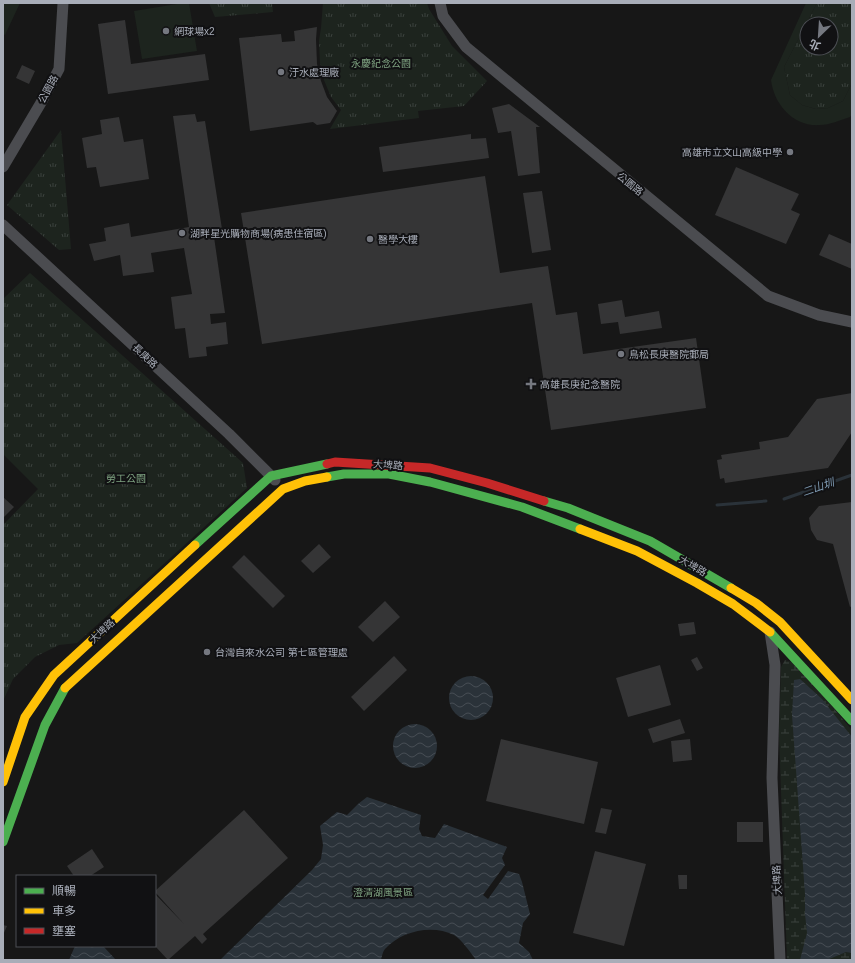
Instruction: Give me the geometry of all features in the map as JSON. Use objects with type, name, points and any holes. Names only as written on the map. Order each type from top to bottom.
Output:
[{"type":"main road","name":"大埤路","points":[[3,782],[25,717],[54,675],[271,476],[335,462],[430,468],[487,483],[568,508],[650,541],[756,603],[780,622],[852,700]]},
{"type":"main road","name":"大埤路","points":[[3,842],[45,725],[65,688],[283,489],[305,480],[344,474],[389,474],[430,482],[522,507],[637,551],[733,604],[770,632],[852,721]]},
{"type":"street","name":"公園路","points":[[3,167],[59,69],[63,3]]},
{"type":"street","name":"公園路","points":[[440,3],[444,16],[466,48],[768,296],[819,315],[852,322]]},
{"type":"street","name":"長庚路","points":[[3,226],[229,434],[283,489]]},
{"type":"street","name":"大埤路","points":[[770,632],[774,665],[772,778],[780,960]]},
{"type":"green space","points":[[3,3],[20,3],[5,35],[3,34]]},
{"type":"green space","name":"網球場x2","points":[[189,3],[197,51],[142,59],[134,11]]},
{"type":"green space","points":[[209,3],[272,3],[273,12],[215,17]]},
{"type":"green space","name":"永慶紀念公園","points":[[323,3],[427,3],[429,9],[452,46],[487,81],[464,106],[418,111],[419,118],[330,129],[341,110],[331,97],[324,80],[320,63],[319,41]]},
{"type":"green space","points":[[806,3],[817,3],[810,16],[800,16]]},
{"type":"green space","points":[[817,3],[852,3],[852,83],[843,101],[828,108],[816,109],[802,105],[790,95],[784,67],[799,38],[799,56],[839,56],[839,16],[810,16]]},
{"type":"green space","points":[[799,18],[799,38],[784,67],[790,95],[802,105],[816,109],[828,108],[843,101],[852,83],[852,114],[850,117],[824,125],[811,125],[802,122],[787,113],[781,106],[776,98],[771,80]]},
{"type":"green space","points":[[61,130],[71,249],[59,250],[7,205]]},
{"type":"green space","name":"勞工公園","points":[[30,273],[243,463],[247,488],[77,643],[59,645],[35,657],[13,679],[3,701],[3,525],[38,489],[3,454],[3,299]]},
{"type":"green space","points":[[785,660],[795,663],[852,730],[852,960],[787,960],[779,734],[781,667]]},
{"type":"water","points":[[471,676],[483,680],[489,686],[493,698],[489,710],[483,716],[471,720],[459,716],[453,710],[449,698],[453,686],[459,680]]},
{"type":"water","points":[[800,679],[822,699],[852,737],[852,953],[846,952],[827,960],[800,960],[807,933],[792,715],[794,680]]},
{"type":"water","points":[[415,724],[427,728],[433,734],[437,746],[433,758],[427,764],[415,768],[403,764],[397,758],[393,746],[397,734],[403,728]]},
{"type":"water","name":"澄清湖風景區","points":[[367,797],[421,815],[419,829],[422,836],[435,838],[444,824],[507,847],[502,858],[505,865],[483,895],[488,899],[508,871],[519,874],[530,914],[523,923],[519,943],[529,952],[533,960],[476,960],[463,943],[454,935],[436,930],[427,930],[417,931],[399,938],[384,950],[381,960],[220,960],[312,870],[321,859],[323,845],[320,826],[337,812],[347,815]]},
{"type":"water","points":[[75,947],[104,947],[116,960],[69,960]]},
{"type":"building","points":[[125,20],[131,64],[205,54],[209,80],[108,94],[98,24]]},
{"type":"building","name":"汙水處理廠","points":[[317,27],[317,64],[321,81],[327,97],[337,111],[330,123],[317,125],[313,122],[250,131],[239,38],[281,34],[282,42],[295,41],[294,31]]},
{"type":"building","points":[[22,65],[35,71],[29,84],[16,78]]},
{"type":"building","points":[[509,104],[540,127],[536,127],[540,173],[518,176],[511,131],[498,133],[492,108]]},
{"type":"building","name":"湖畔星光購物商場(病患住宿區)","points":[[195,114],[197,122],[205,121],[222,229],[213,230],[225,313],[210,314],[211,324],[226,322],[228,344],[206,347],[207,356],[189,358],[185,328],[175,329],[171,297],[192,294],[184,248],[151,253],[154,272],[123,276],[120,255],[94,261],[89,244],[106,241],[104,228],[129,223],[131,237],[189,227],[173,116]]},
{"type":"building","points":[[119,117],[124,142],[143,139],[149,179],[100,187],[96,167],[87,168],[82,138],[102,134],[100,120]]},
{"type":"building","points":[[471,134],[471,139],[486,138],[489,158],[383,172],[379,147]]},
{"type":"building","points":[[736,167],[799,194],[791,210],[800,214],[786,244],[715,215]]},
{"type":"building","name":"醫學大樓","points":[[485,176],[500,273],[548,266],[556,315],[577,312],[583,354],[696,338],[706,408],[551,430],[532,303],[262,344],[241,213]]},
{"type":"building","points":[[542,191],[551,250],[532,253],[523,193]]},
{"type":"building","points":[[829,234],[852,244],[852,269],[819,255]]},
{"type":"building","points":[[622,300],[625,317],[659,311],[662,328],[620,334],[618,322],[601,324],[598,304]]},
{"type":"building","points":[[852,393],[852,432],[828,468],[725,483],[724,478],[720,479],[717,460],[722,459],[721,455],[760,449],[759,442],[788,437],[817,399]]},
{"type":"building","points":[[3,497],[14,507],[3,518]]},
{"type":"building","points":[[852,502],[852,606],[850,607],[833,544],[817,540],[811,530],[809,518],[819,506]]},
{"type":"building","points":[[319,544],[331,557],[313,573],[301,561]]},
{"type":"building","points":[[244,555],[285,596],[273,608],[232,567]]},
{"type":"building","points":[[385,601],[400,617],[373,642],[358,627]]},
{"type":"building","points":[[694,622],[696,634],[680,636],[678,624]]},
{"type":"building","points":[[394,656],[407,670],[364,711],[351,697]]},
{"type":"building","points":[[697,657],[703,668],[697,671],[691,660]]},
{"type":"building","points":[[660,665],[671,705],[628,717],[616,678]]},
{"type":"building","points":[[680,719],[685,733],[653,743],[648,729]]},
{"type":"building","points":[[501,739],[598,762],[584,824],[486,801]]},
{"type":"building","points":[[690,739],[692,760],[673,762],[671,741]]},
{"type":"building","points":[[601,808],[612,810],[606,834],[595,832]]},
{"type":"building","points":[[244,810],[288,858],[203,934],[207,939],[202,944],[195,936],[168,960],[156,947],[156,895],[184,924],[156,893],[156,890]]},
{"type":"building","points":[[737,822],[763,822],[763,842],[737,842]]},
{"type":"building","points":[[92,849],[104,867],[92,875],[73,875],[67,866]]},
{"type":"building","points":[[595,851],[646,864],[624,946],[573,933]]},
{"type":"building","points":[[678,875],[687,875],[687,889],[679,889]]},
{"type":"building","points":[[3,925],[7,926],[3,935]]},
{"type":"waterway","name":"二山圳","points":[[784,499],[852,475]]},
{"type":"waterway","name":"二山圳","points":[[717,505],[766,501]]},
{"type":"traffic: fast","points":[[195,545],[271,476],[327,464]]},
{"type":"traffic: fast","points":[[327,477],[344,474],[389,474],[430,482],[522,507],[580,529]]},
{"type":"traffic: fast","points":[[544,501],[568,508],[650,541],[731,588]]},
{"type":"traffic: fast","points":[[770,632],[852,721]]},
{"type":"traffic: fast","points":[[3,842],[45,725],[65,688]]},
{"type":"traffic: slow","points":[[65,688],[283,489],[305,481],[327,477]]},
{"type":"traffic: slow","points":[[580,529],[637,551],[697,583],[733,604],[770,632]]},
{"type":"traffic: slow","points":[[3,782],[25,717],[54,675],[195,545]]},
{"type":"traffic: slow","points":[[731,588],[756,603],[780,622],[852,700]]},
{"type":"traffic: jam","points":[[327,464],[335,462],[430,468],[487,483],[544,501]]},
{"type":"place","name":"網球場x2","points":[[166,31]]},
{"type":"place","name":"汙水處理廠","points":[[281,72]]},
{"type":"place","name":"高雄市立文山高級中學","points":[[790,152]]},
{"type":"place","name":"湖畔星光購物商場(病患住宿區)","points":[[182,233]]},
{"type":"place","name":"醫學大樓","points":[[370,239]]},
{"type":"place","name":"鳥松長庚醫院郵局","points":[[621,354]]},
{"type":"place","name":"高雄長庚紀念醫院","points":[[531,384]]},
{"type":"place","name":"台灣自來水公司 第七區管理處","points":[[207,652]]}]
